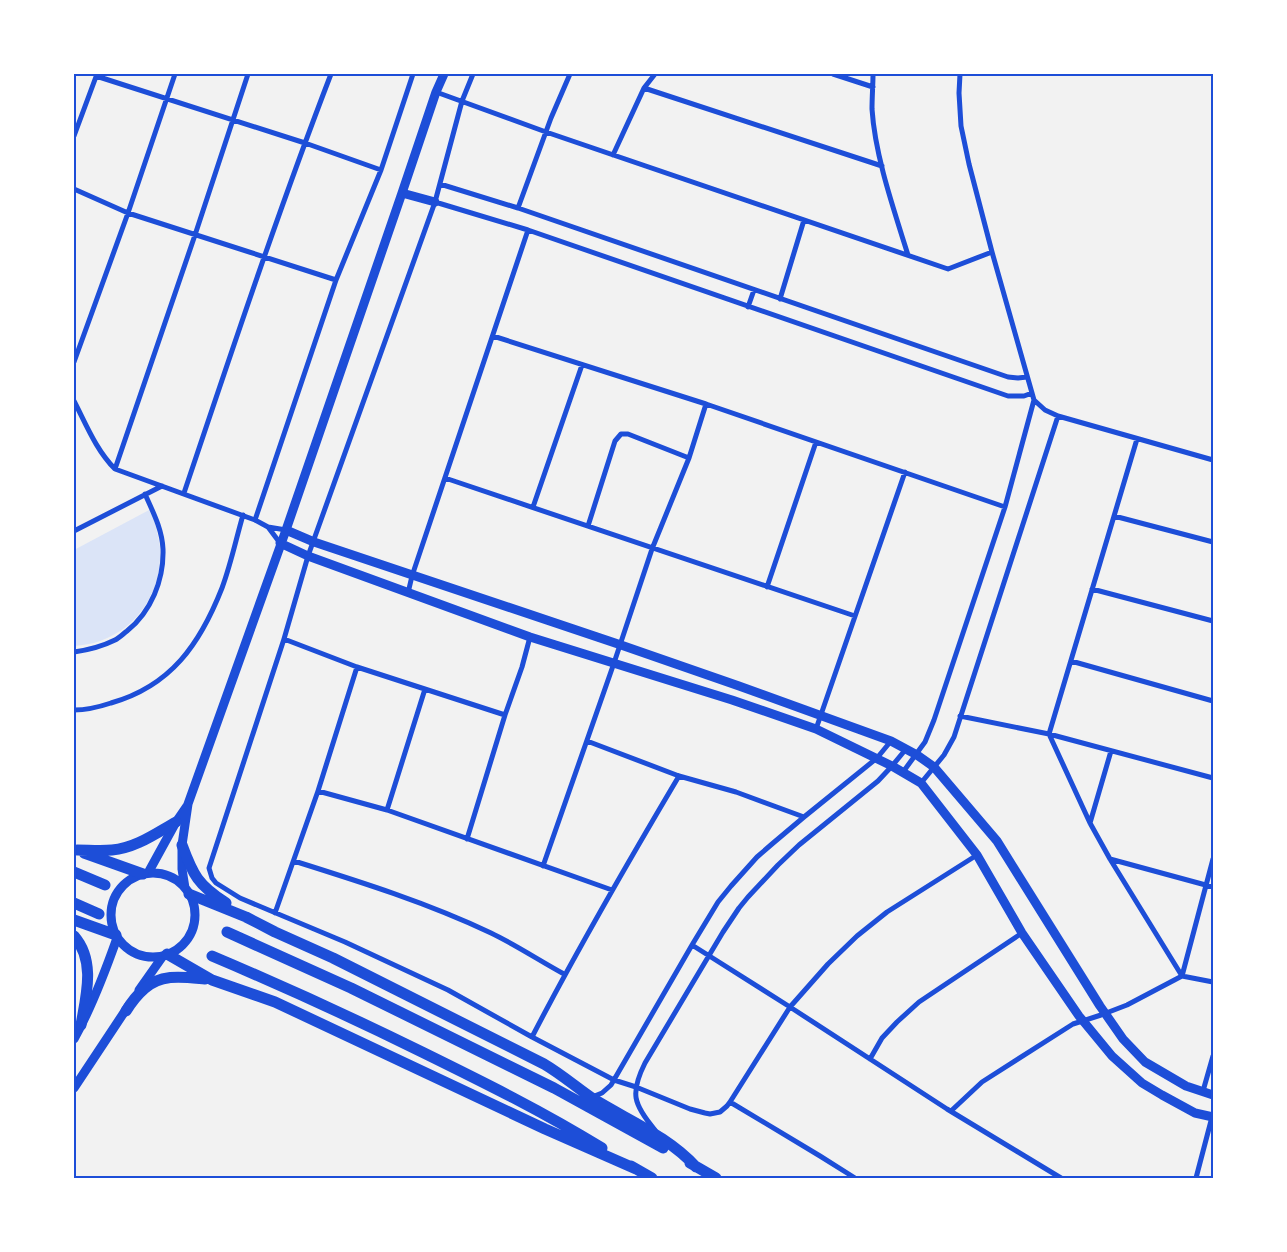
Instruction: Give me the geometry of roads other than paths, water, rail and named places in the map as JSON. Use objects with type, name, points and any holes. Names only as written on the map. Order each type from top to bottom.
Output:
[{"type":"highway","points":[[75,849],[112,850],[124,848],[146,839],[176,822]]},
{"type":"highway","points":[[182,845],[190,867],[198,880],[210,893],[246,917]]},
{"type":"highway","points":[[75,849],[145,874]]},
{"type":"highway","points":[[74,872],[105,885]]},
{"type":"highway","points":[[187,891],[333,958],[544,1064],[591,1097],[664,1140],[682,1153],[696,1167]]},
{"type":"highway","points":[[74,903],[99,914]]},
{"type":"highway","points":[[74,920],[116,937]]},
{"type":"highway","points":[[227,932],[351,988],[554,1088],[716,1178]]},
{"type":"highway","points":[[74,936],[84,952],[87,963],[87,993],[81,1025]]},
{"type":"highway","points":[[165,955],[212,980],[275,1002],[544,1129],[636,1169]]},
{"type":"highway","points":[[212,956],[285,987],[498,1089],[566,1126],[652,1178]]},
{"type":"highway","points":[[126,1011],[143,989],[154,981],[181,976],[212,980]]},
{"type":"main road","points":[[187,891],[178,881],[158,873],[145,874],[131,879],[121,887],[114,898],[111,910],[111,923],[116,937],[126,948],[137,954],[150,957],[165,955],[180,947],[192,929],[194,908],[187,891],[182,869],[182,845],[188,804],[286,530],[436,92],[444,74]]},
{"type":"main road","points":[[402,193],[435,202]]},
{"type":"main road","points":[[286,530],[314,542],[620,645],[821,716],[891,742],[917,755],[934,767],[997,841],[1105,1014],[1123,1039],[1145,1062],[1186,1086],[1213,1095]]},
{"type":"main road","points":[[280,543],[308,556],[530,637],[732,700],[816,729],[892,766],[921,783],[977,854],[1022,933],[1083,1021],[1112,1056],[1142,1083],[1195,1113],[1213,1116]]},
{"type":"main road","points":[[145,874],[188,804]]},
{"type":"main road","points":[[74,1039],[101,982],[116,937]]},
{"type":"main road","points":[[74,1088],[165,955]]},
{"type":"street","points":[[74,362],[128,213],[175,74]]},
{"type":"street","points":[[116,469],[248,74]]},
{"type":"street","points":[[184,493],[264,257],[304,143],[331,74]]},
{"type":"street","points":[[255,520],[336,280],[380,170],[413,74]]},
{"type":"street","points":[[473,74],[462,101],[435,202],[308,556],[284,639],[209,868],[212,878],[221,887],[240,898],[345,942],[448,990],[614,1080],[636,1087],[690,1110],[710,1114],[720,1112],[727,1106],[790,1007],[828,964],[857,936],[887,912],[977,854]]},
{"type":"street","points":[[518,208],[551,118],[570,74]]},
{"type":"street","points":[[613,155],[644,88],[656,74]]},
{"type":"street","points":[[833,74],[873,87]]},
{"type":"street","points":[[873,74],[872,109],[878,146],[888,190],[908,255]]},
{"type":"street","points":[[903,772],[925,742],[934,720],[1005,507],[1034,400],[969,164],[961,126],[958,93],[960,74]]},
{"type":"street","points":[[74,136],[96,75],[380,170]]},
{"type":"street","points":[[644,88],[882,166]]},
{"type":"street","points":[[436,92],[546,132],[948,269],[992,252]]},
{"type":"street","points":[[440,184],[518,208],[1008,377],[1027,377]]},
{"type":"street","points":[[74,189],[128,213],[336,280]]},
{"type":"street","points":[[435,202],[528,230],[1008,396],[1024,396],[1032,393]]},
{"type":"street","points":[[780,299],[804,220]]},
{"type":"street","points":[[408,593],[412,576],[528,230]]},
{"type":"street","points":[[748,307],[754,290]]},
{"type":"street","points":[[493,336],[706,404],[1005,507]]},
{"type":"street","points":[[534,508],[582,365]]},
{"type":"street","points":[[1034,400],[1045,410],[1058,416],[1213,460]]},
{"type":"street","points":[[74,401],[98,447],[116,469],[243,515],[268,527],[286,530]]},
{"type":"street","points":[[543,866],[652,549],[689,458],[706,404]]},
{"type":"street","points":[[921,783],[949,746],[1058,416]]},
{"type":"street","points":[[588,526],[614,441],[621,434],[628,434],[689,458]]},
{"type":"street","points":[[1137,439],[1049,734],[1090,822],[1110,859],[1182,976]]},
{"type":"street","points":[[767,587],[816,442]]},
{"type":"street","points":[[816,729],[905,472]]},
{"type":"street","points":[[445,478],[855,616]]},
{"type":"street","points":[[74,530],[162,486]]},
{"type":"street","points":[[74,652],[90,650],[116,640],[136,625],[148,609],[157,589],[163,566],[163,548],[159,525],[146,494]]},
{"type":"street","points":[[74,710],[86,710],[126,699],[149,688],[172,670],[188,653],[209,617],[223,586],[243,515]]},
{"type":"street","points":[[1114,516],[1213,542]]},
{"type":"street","points":[[268,527],[280,543]]},
{"type":"street","points":[[1092,589],[1213,621]]},
{"type":"street","points":[[468,839],[530,637]]},
{"type":"street","points":[[284,639],[356,667],[505,715]]},
{"type":"street","points":[[1071,661],[1213,702]]},
{"type":"street","points":[[275,912],[318,791],[356,667]]},
{"type":"street","points":[[386,810],[425,690]]},
{"type":"street","points":[[960,716],[1049,734],[1213,778]]},
{"type":"street","points":[[587,741],[680,776],[736,792],[804,816]]},
{"type":"street","points":[[591,1097],[606,1090],[614,1080],[692,944],[718,902],[737,879],[757,857],[876,758],[891,742]]},
{"type":"street","points":[[664,1140],[639,1107],[636,1087],[645,1063],[723,932],[739,908],[778,865],[822,826],[871,787],[906,749]]},
{"type":"street","points":[[1090,822],[1111,751]]},
{"type":"street","points":[[532,1037],[564,974],[680,776]]},
{"type":"street","points":[[318,791],[386,810],[612,890]]},
{"type":"street","points":[[1110,859],[1213,886]]},
{"type":"street","points":[[1182,976],[1213,859]]},
{"type":"street","points":[[294,860],[419,903],[474,926],[564,974]]},
{"type":"street","points":[[870,1059],[882,1038],[919,1002],[1022,933]]},
{"type":"street","points":[[692,944],[951,1111],[1061,1178]]},
{"type":"street","points":[[951,1111],[982,1082],[1073,1024],[1127,1005],[1182,976],[1213,982]]},
{"type":"street","points":[[1203,1091],[1213,1056]]},
{"type":"street","points":[[730,1102],[855,1178]]},
{"type":"street","points":[[1196,1178],[1213,1116]]}]
